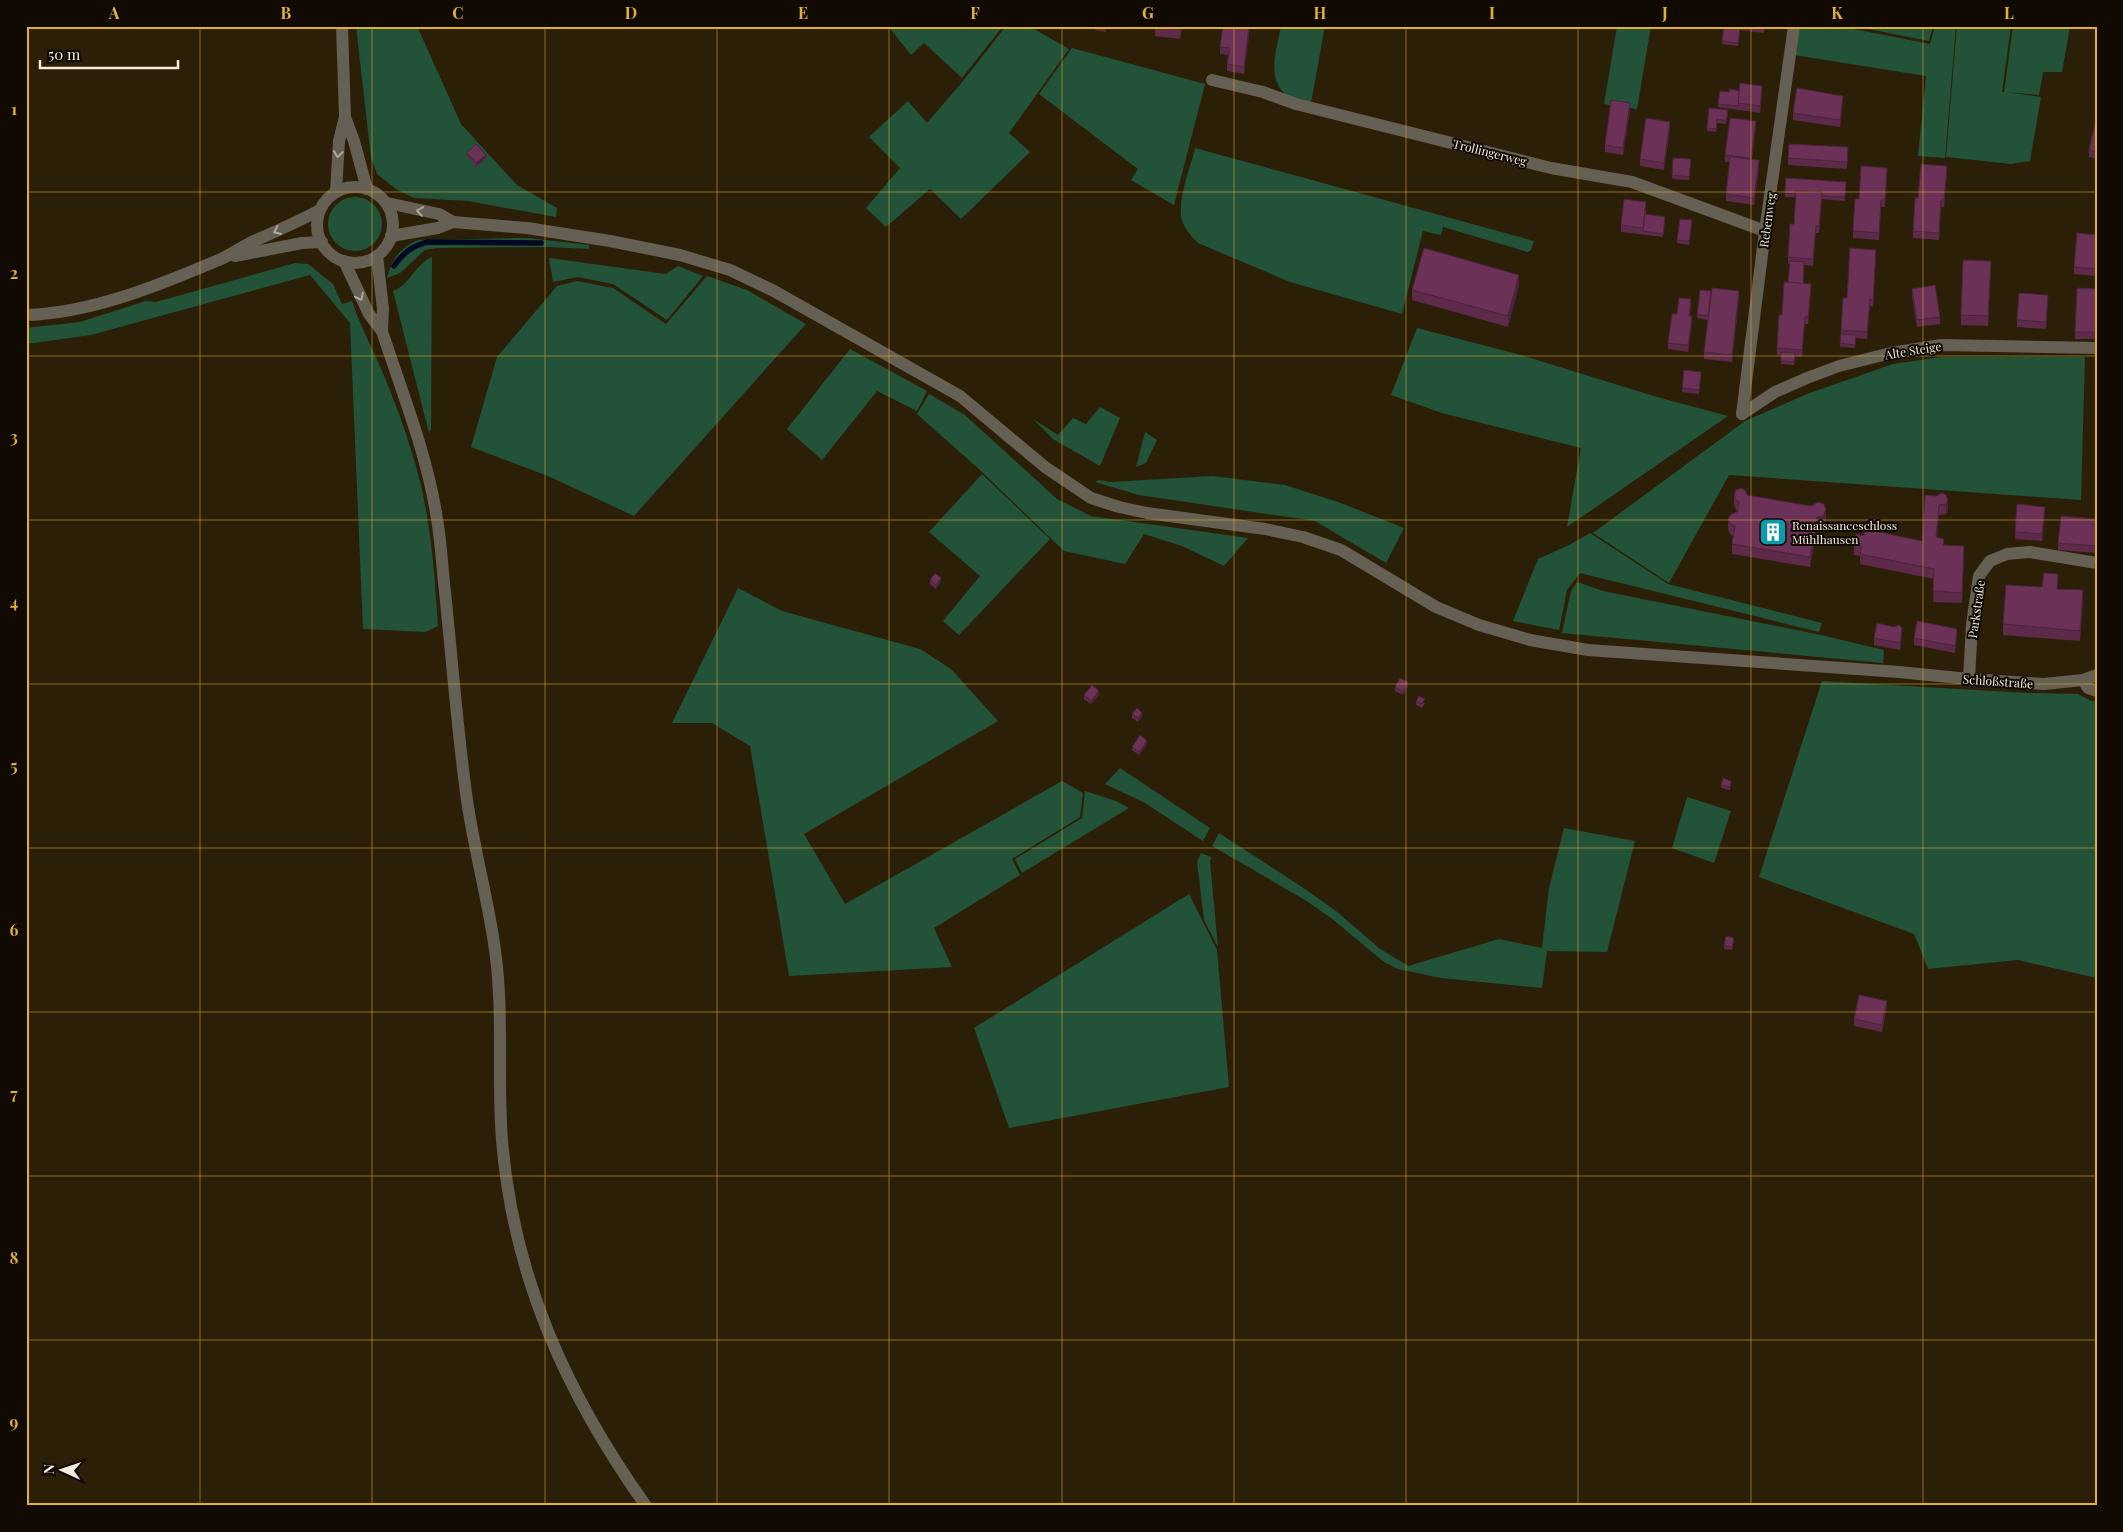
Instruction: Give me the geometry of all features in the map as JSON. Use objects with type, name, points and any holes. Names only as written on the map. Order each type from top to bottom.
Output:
[{"type":"street","points":[[336,192],[339,142],[345,118],[342,26]]},
{"type":"street","name":"Rebenweg","points":[[1742,414],[1765,231],[1794,26]]},
{"type":"street","name":"Trollingerweg","points":[[1212,80],[1263,92],[1296,104],[1552,168],[1632,182],[1765,231]]},
{"type":"street","points":[[345,118],[354,141],[367,189]]},
{"type":"street","points":[[356,187],[367,189],[378,194],[386,204],[393,225],[391,236],[386,247],[377,256],[361,262],[344,261],[331,254],[322,242],[318,232],[320,210],[336,192],[356,187]]},
{"type":"street","points":[[386,204],[439,214],[453,222]]},
{"type":"street","points":[[26,315],[54,313],[96,304],[222,258],[293,225],[320,210]]},
{"type":"street","points":[[391,236],[438,228],[453,222]]},
{"type":"street","name":"Schloßstraße","points":[[453,222],[527,228],[610,240],[680,255],[730,270],[782,295],[960,396],[1045,467],[1091,498],[1147,513],[1264,529],[1303,537],[1341,550],[1436,607],[1479,625],[1530,640],[1588,650],[2044,684],[2083,680],[2097,675]]},
{"type":"street","points":[[222,258],[322,242]]},
{"type":"street","points":[[377,256],[383,309],[382,330],[422,456],[436,512],[466,797],[495,950],[500,998],[502,1139],[512,1218],[530,1286],[550,1339],[581,1404],[617,1465],[646,1506]]},
{"type":"street","points":[[344,261],[369,314],[382,330]]},
{"type":"street","name":"Alte Steige","points":[[1742,414],[1775,392],[1807,378],[1839,366],[1891,353],[1941,345],[2097,348]]},
{"type":"street","name":"Parkstraße","points":[[1970,679],[1972,624],[1979,576],[1990,561],[2007,554],[2030,552],[2097,563]]},
{"type":"street","points":[[2083,680],[2088,688],[2097,691]]},
{"type":"green space","points":[[356,26],[417,26],[461,124],[517,185],[557,208],[556,217],[468,201],[414,198],[396,189],[377,174],[371,158]]},
{"type":"green space","points":[[888,26],[1003,26],[962,78],[924,43],[911,55]]},
{"type":"green space","points":[[1006,26],[1029,26],[1069,49],[1009,133],[1030,152],[961,219],[930,189],[886,227],[866,208],[900,168],[869,137],[908,101],[927,123]]},
{"type":"green space","points":[[1281,26],[1325,26],[1311,103],[1288,96],[1277,82],[1274,64]]},
{"type":"green space","points":[[1617,26],[1651,26],[1637,109],[1604,104]]},
{"type":"green space","points":[[1798,26],[1838,26],[1930,44],[1935,26],[1956,26],[1945,158],[1918,156],[1926,76],[1794,55]]},
{"type":"green space","points":[[1853,26],[1933,26],[1929,41]]},
{"type":"green space","points":[[1957,26],[2011,26],[2002,92],[2004,92],[2013,26],[2070,26],[2062,72],[2043,72],[2039,95],[2005,92],[2041,97],[2030,161],[2011,164],[1946,157]]},
{"type":"green space","points":[[1072,48],[1205,84],[1174,205],[1131,180],[1138,169],[1039,94]]},
{"type":"green space","points":[[1195,148],[1534,241],[1531,250],[1528,252],[1443,227],[1441,235],[1423,231],[1402,314],[1290,282],[1198,243],[1185,228],[1181,217],[1183,191]]},
{"type":"green space","points":[[355,197],[365,199],[374,205],[380,214],[382,224],[380,234],[374,243],[365,249],[355,251],[345,249],[336,243],[330,234],[328,224],[330,214],[336,205],[345,199]]},
{"type":"green space","points":[[528,238],[589,245],[589,249],[550,247],[437,248],[425,250],[400,273],[387,278],[391,265],[398,255],[406,247],[418,240]]},
{"type":"green space","points":[[432,257],[431,430],[429,433],[393,291],[404,284],[421,264]]},
{"type":"green space","points":[[549,258],[666,274],[678,266],[703,276],[667,320],[613,284],[578,277],[553,282]]},
{"type":"green space","points":[[295,263],[308,264],[333,284],[342,304],[352,301],[401,420],[423,493],[430,537],[438,626],[426,632],[363,629],[350,323],[310,275],[91,335],[26,344],[26,328],[80,322],[146,301],[156,302]]},
{"type":"green space","points":[[707,276],[747,290],[806,324],[634,516],[548,476],[471,447],[497,357],[557,286],[577,281],[613,288],[666,324]]},
{"type":"green space","points":[[1417,328],[1521,355],[1657,397],[1728,416],[1567,527],[1581,448],[1442,413],[1391,395]]},
{"type":"green space","points":[[850,349],[927,391],[917,411],[877,391],[822,460],[787,429]]},
{"type":"green space","points":[[1942,357],[2085,357],[2081,500],[1729,475],[1669,583],[1593,533],[1745,421],[1807,394],[1893,364]]},
{"type":"green space","points":[[929,394],[965,415],[1057,499],[1091,516],[1248,538],[1224,566],[1182,546],[1144,534],[1125,564],[1064,551],[980,470],[917,414]]},
{"type":"green space","points":[[1100,407],[1120,418],[1100,466],[1053,439],[1033,419],[1058,435],[1073,418],[1086,424]]},
{"type":"green space","points":[[1145,432],[1157,440],[1146,463],[1136,467]]},
{"type":"green space","points":[[982,474],[1050,539],[959,635],[943,621],[980,576],[929,532]]},
{"type":"green space","points":[[1213,476],[1285,485],[1338,502],[1404,528],[1386,563],[1315,521],[1139,495],[1095,482],[1099,480],[1110,482]]},
{"type":"green space","points":[[1590,533],[1668,584],[1822,623],[1819,632],[1580,573],[1567,590],[1559,630],[1513,621],[1538,559]]},
{"type":"green space","points":[[1577,582],[1603,591],[1821,635],[1884,650],[1883,663],[1562,633],[1571,591]]},
{"type":"green space","points":[[738,588],[782,611],[920,649],[951,669],[998,721],[804,834],[845,904],[1062,781],[1083,793],[1080,817],[1012,859],[1020,875],[934,928],[952,967],[789,976],[750,746],[712,723],[672,723]]},
{"type":"green space","points":[[1822,681],[2027,693],[2078,694],[2091,701],[2097,700],[2097,978],[2018,960],[1928,969],[1914,934],[1759,877]]},
{"type":"green space","points":[[1120,768],[1210,828],[1203,841],[1145,803],[1105,784]]},
{"type":"green space","points":[[1085,791],[1116,801],[1129,808],[1022,873],[1015,859],[1082,818]]},
{"type":"green space","points":[[1687,797],[1731,811],[1714,863],[1672,848]]},
{"type":"green space","points":[[1564,828],[1635,841],[1607,952],[1547,951],[1542,988],[1441,978],[1398,969],[1384,962],[1331,918],[1305,900],[1212,846],[1219,833],[1308,891],[1336,911],[1379,948],[1408,966],[1499,939],[1542,948],[1549,888]]},
{"type":"green space","points":[[1201,853],[1211,857],[1218,947],[1204,920],[1197,862]]},
{"type":"green space","points":[[1189,894],[1217,950],[1229,1087],[1009,1128],[974,1028]]},
{"type":"building","points":[[1161,26],[1181,26],[1180,29]]},
{"type":"building","points":[[1223,26],[1249,26],[1244,67],[1227,64],[1230,48],[1220,47]]},
{"type":"building","points":[[1724,26],[1740,28],[1738,43],[1722,41]]},
{"type":"building","points":[[1740,83],[1762,86],[1760,106],[1738,103]]},
{"type":"building","points":[[1797,88],[1843,96],[1840,120],[1793,113]]},
{"type":"building","points":[[1730,89],[1739,91],[1738,106],[1718,104],[1720,91],[1729,92]]},
{"type":"building","points":[[1611,100],[1630,103],[1623,148],[1605,145]]},
{"type":"building","points":[[1709,108],[1728,110],[1726,121],[1717,119],[1716,129],[1707,128]]},
{"type":"building","points":[[2097,115],[2097,152],[2089,150]]},
{"type":"building","points":[[1646,118],[1670,122],[1664,163],[1640,159]]},
{"type":"building","points":[[1730,118],[1756,121],[1751,158],[1725,155]]},
{"type":"building","points":[[476,144],[486,155],[476,163],[467,153]]},
{"type":"building","points":[[1789,144],[1848,147],[1847,162],[1788,158]]},
{"type":"building","points":[[1730,157],[1759,160],[1754,198],[1726,194]]},
{"type":"building","points":[[1673,158],[1691,159],[1689,177],[1672,175]]},
{"type":"building","points":[[1921,164],[1947,166],[1944,200],[1941,200],[1939,233],[1913,231],[1915,198],[1918,198]]},
{"type":"building","points":[[1861,166],[1887,168],[1885,200],[1881,200],[1879,233],[1853,231],[1855,199],[1859,199]]},
{"type":"building","points":[[1786,178],[1846,182],[1845,197],[1822,196],[1822,192],[1796,191],[1796,194],[1785,193]]},
{"type":"building","points":[[1796,191],[1822,192],[1819,226],[1816,226],[1813,259],[1788,257],[1790,224],[1794,224]]},
{"type":"building","points":[[1624,199],[1646,202],[1643,228],[1621,225]]},
{"type":"building","points":[[1645,214],[1665,217],[1663,234],[1643,231]]},
{"type":"building","points":[[1680,219],[1692,220],[1689,241],[1677,240]]},
{"type":"building","points":[[2077,233],[2097,235],[2097,269],[2074,267]]},
{"type":"building","points":[[1424,248],[1519,275],[1508,316],[1412,290]]},
{"type":"building","points":[[1850,248],[1876,250],[1873,300],[1870,299],[1867,332],[1841,330],[1843,298],[1847,298]]},
{"type":"building","points":[[1963,260],[1991,261],[1988,316],[1961,315]]},
{"type":"building","points":[[1790,261],[1804,262],[1803,284],[1788,283]]},
{"type":"building","points":[[1784,282],[1811,284],[1802,350],[1777,348]]},
{"type":"building","points":[[1935,285],[1940,317],[1917,320],[1912,289]]},
{"type":"building","points":[[2097,285],[2097,332],[2075,332],[2077,288],[2096,289]]},
{"type":"building","points":[[1712,288],[1739,291],[1732,355],[1704,352]]},
{"type":"building","points":[[1700,290],[1711,291],[1708,316],[1697,315]]},
{"type":"building","points":[[2019,293],[2048,295],[2046,322],[2017,320]]},
{"type":"building","points":[[1679,298],[1691,299],[1689,316],[1692,316],[1688,345],[1668,343],[1672,314],[1677,314]]},
{"type":"building","points":[[1841,334],[1856,335],[1855,345],[1840,343]]},
{"type":"building","points":[[1781,352],[1795,353],[1794,362],[1781,361]]},
{"type":"building","points":[[1684,370],[1701,372],[1699,390],[1682,388]]},
{"type":"building","name":"Renaissanceschloss Mühlhausen","points":[[1741,488],[1746,491],[1747,495],[1811,506],[1818,502],[1824,504],[1826,510],[1823,516],[1817,517],[1810,557],[1732,544],[1735,526],[1730,524],[1728,519],[1731,514],[1737,512],[1739,502],[1734,495],[1736,490]]},
{"type":"building","points":[[1942,493],[1946,495],[1948,500],[1946,504],[1939,505],[1936,537],[1944,539],[1943,545],[1964,546],[1962,593],[1933,591],[1934,569],[1860,554],[1862,546],[1854,545],[1856,534],[1864,536],[1865,529],[1922,541],[1925,495],[1936,496]]},
{"type":"building","points":[[2017,504],[2045,507],[2042,534],[2015,532]]},
{"type":"building","points":[[2061,516],[2097,519],[2097,546],[2058,543]]},
{"type":"building","points":[[935,573],[941,578],[936,585],[930,580]]},
{"type":"building","points":[[2044,573],[2058,574],[2057,589],[2083,590],[2080,631],[2003,624],[2006,585],[2042,587]]},
{"type":"building","points":[[1917,621],[1957,629],[1955,646],[1914,638]]},
{"type":"building","points":[[1877,623],[1894,627],[1899,625],[1902,628],[1900,643],[1874,638]]},
{"type":"building","points":[[1400,678],[1408,682],[1403,692],[1395,687]]},
{"type":"building","points":[[1092,685],[1099,691],[1091,701],[1084,695]]},
{"type":"building","points":[[1419,696],[1425,699],[1422,704],[1416,701]]},
{"type":"building","points":[[1137,708],[1142,713],[1138,718],[1132,714]]},
{"type":"building","points":[[1140,735],[1147,741],[1139,752],[1132,747]]},
{"type":"building","points":[[1723,778],[1731,781],[1730,787],[1721,785]]},
{"type":"building","points":[[1726,936],[1734,938],[1732,947],[1724,945]]},
{"type":"building","points":[[1859,995],[1887,1001],[1882,1025],[1854,1019]]},
{"type":"waterway","points":[[394,266],[408,251],[427,242],[541,243]]},
{"type":"place","name":"Renaissanceschloss Mühlhausen","points":[[1773,532]]}]
